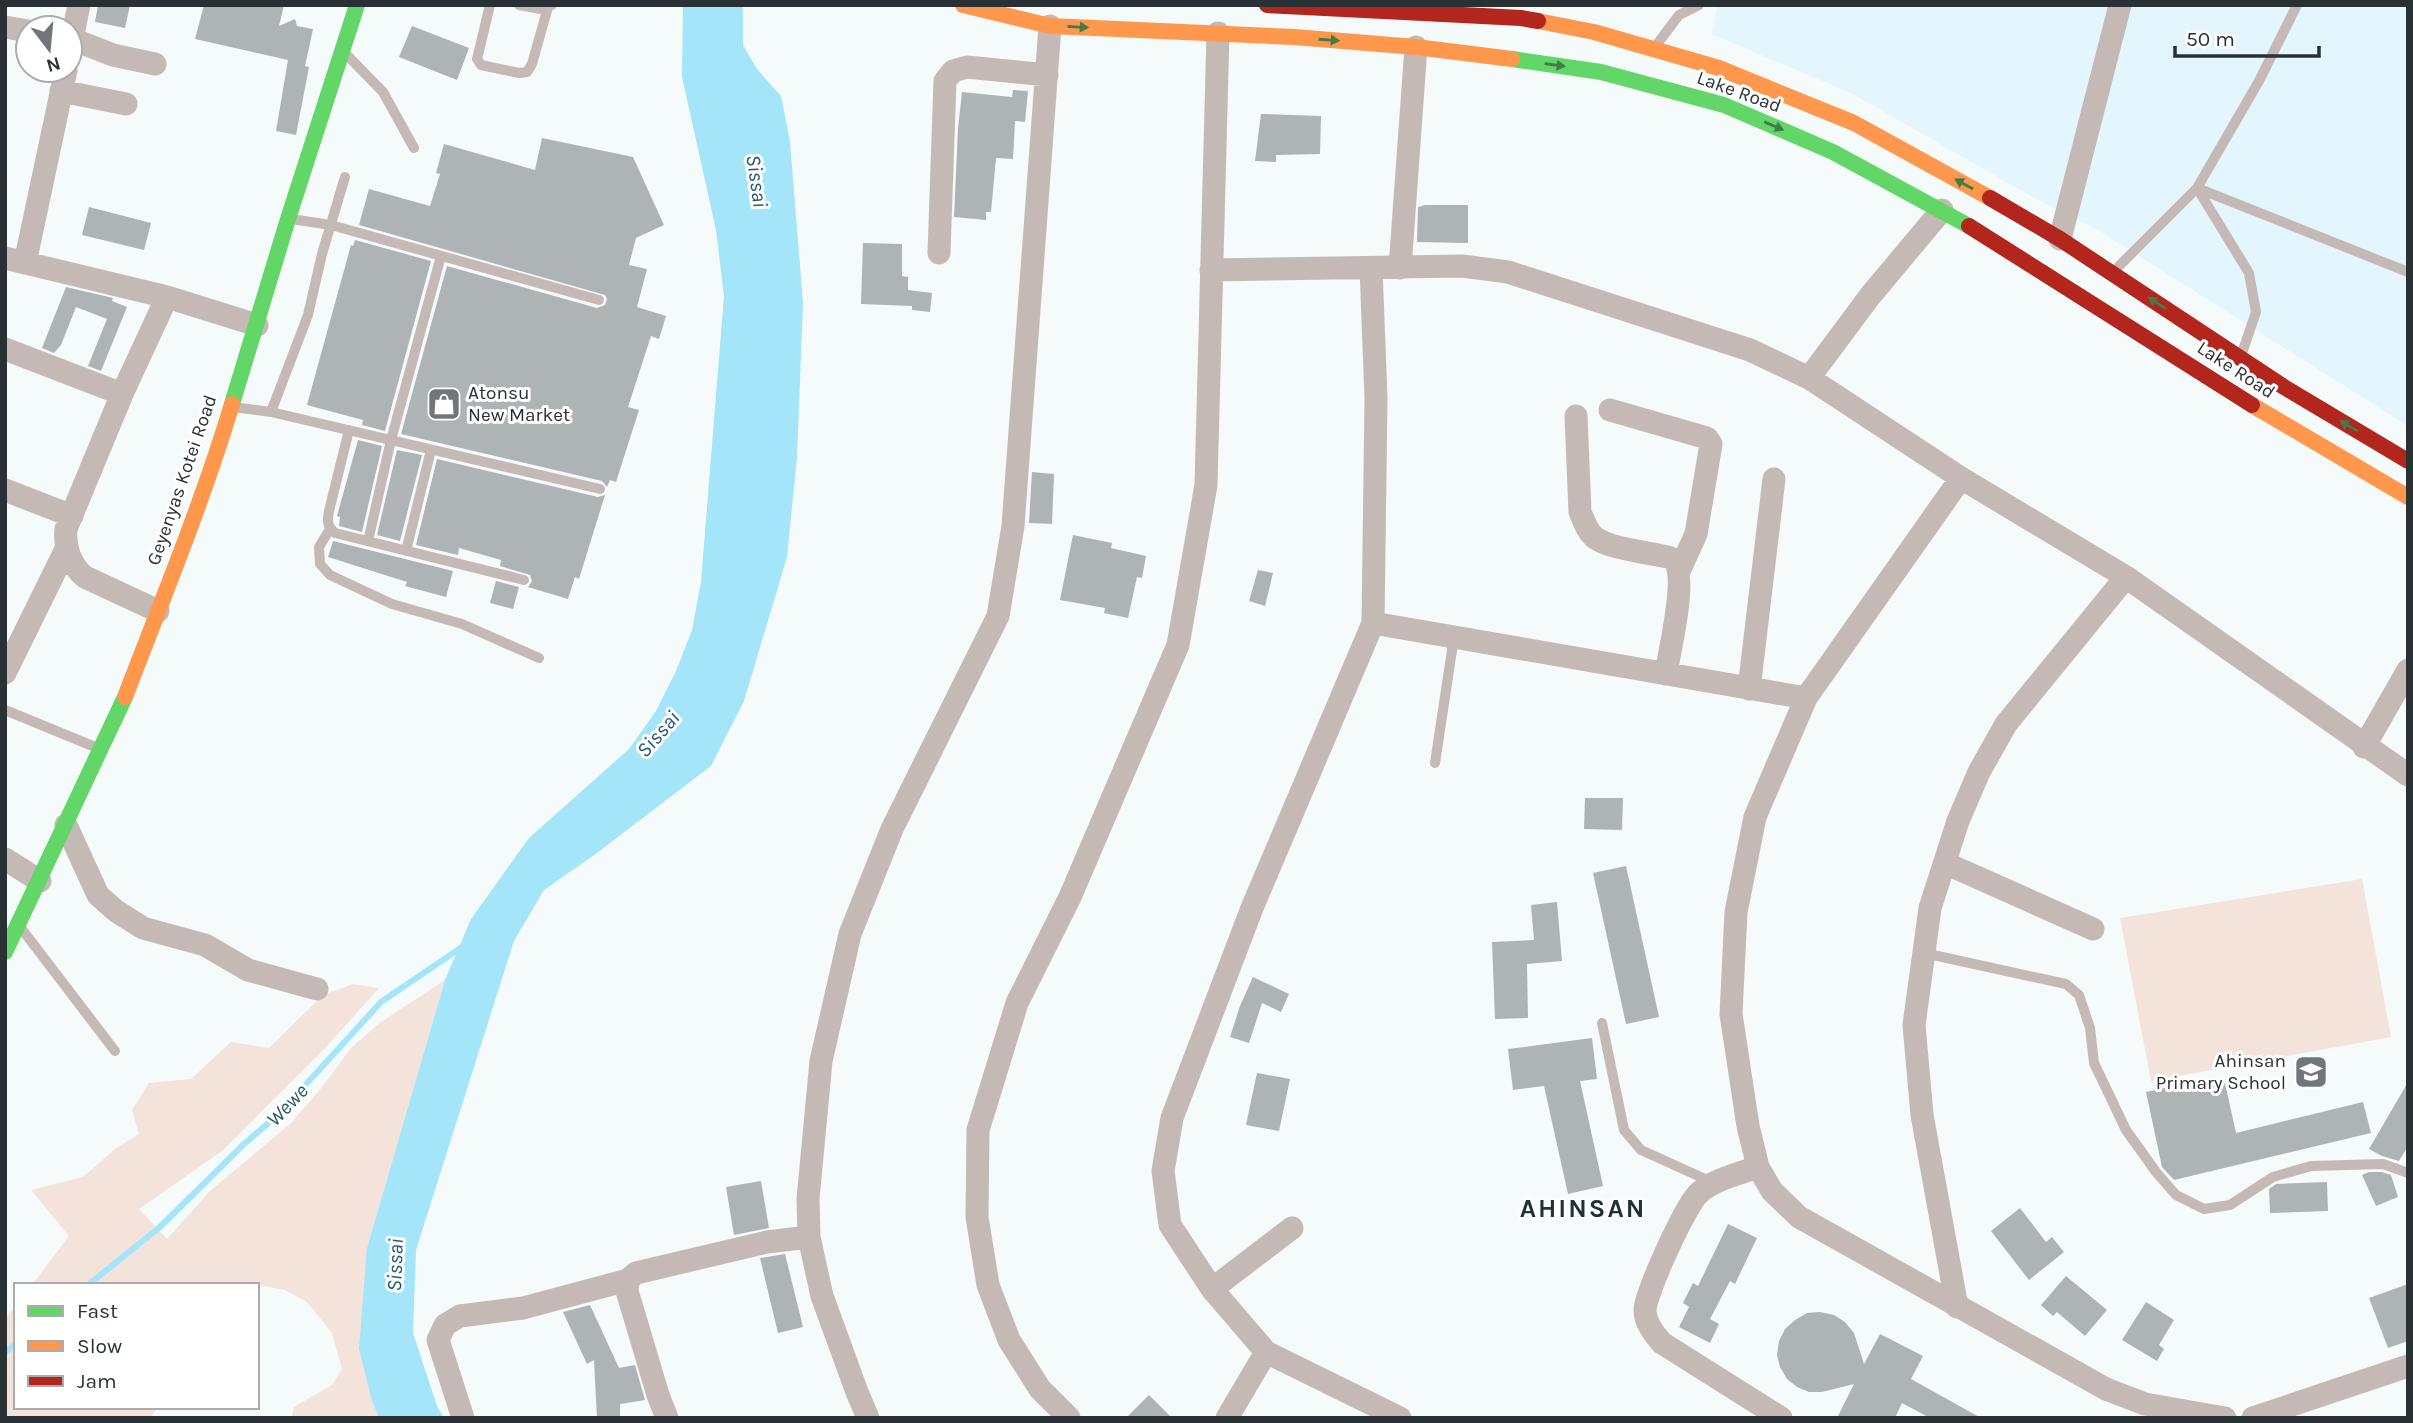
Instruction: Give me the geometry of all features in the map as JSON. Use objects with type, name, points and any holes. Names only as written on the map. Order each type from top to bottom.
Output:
[{"type":"main road","name":"Geyenyas Kotei Road","points":[[5,953],[117,718],[218,451],[288,219],[357,5]]},
{"type":"main road","name":"Lake Road","points":[[963,5],[1050,26],[1294,37],[1416,47],[1601,72],[1724,105],[1833,152],[1942,210],[2263,412],[2408,497]]},
{"type":"main road","name":"Lake Road","points":[[1267,5],[1459,9],[1594,32],[1719,68],[1854,123],[1990,198],[2060,239],[2284,387],[2408,461]]},
{"type":"street","points":[[2060,239],[2120,5]]},
{"type":"street","points":[[1294,37],[1299,6]]},
{"type":"street","points":[[868,1418],[822,1296],[808,1237],[807,1199],[821,1061],[850,934],[892,829],[998,616],[1013,526],[1050,26]]},
{"type":"street","points":[[1069,1418],[1040,1389],[1010,1340],[988,1285],[976,1217],[978,1130],[1017,1003],[1070,897],[1178,645],[1206,485],[1218,33]]},
{"type":"street","points":[[84,47],[155,64]]},
{"type":"street","points":[[1400,268],[1416,47]]},
{"type":"street","points":[[939,253],[945,81],[953,71],[967,67],[1047,75]]},
{"type":"street","points":[[63,84],[15,261],[167,297],[257,325]]},
{"type":"street","points":[[74,84],[126,104]]},
{"type":"street","points":[[1809,378],[1870,296],[1942,210]]},
{"type":"street","points":[[1211,270],[1462,266],[1508,272],[1750,350],[1809,378],[1961,478],[2126,577],[2364,747],[2408,775]]},
{"type":"street","points":[[1371,268],[1376,398],[1373,623],[1252,908],[1172,1118],[1163,1171],[1170,1225],[1212,1289],[1266,1352],[1400,1418]]},
{"type":"street","points":[[158,611],[85,577],[76,570],[67,547],[66,529],[122,394],[167,297]]},
{"type":"street","points":[[5,349],[122,394]]},
{"type":"street","points":[[1610,410],[1707,438],[1711,444],[1696,534],[1680,569],[1666,674]]},
{"type":"street","points":[[1576,416],[1580,512],[1586,527],[1593,536],[1610,544],[1671,558],[1677,562],[1680,569]]},
{"type":"street","points":[[1961,478],[1806,698],[1755,817],[1736,912],[1731,1014],[1748,1126],[1758,1167],[1772,1191],[1799,1217],[2106,1389],[2145,1404],[2195,1415],[2225,1418]]},
{"type":"street","points":[[1749,688],[1773,479]]},
{"type":"street","points":[[5,490],[72,516]]},
{"type":"street","points":[[5,673],[67,547]]},
{"type":"street","points":[[1958,1307],[1922,1115],[1914,1025],[1930,908],[1958,821],[2006,724],[2126,577]]},
{"type":"street","points":[[1373,623],[1806,698]]},
{"type":"street","points":[[2364,747],[2408,670]]},
{"type":"street","points":[[66,825],[98,895],[116,911],[143,928],[205,944],[248,970],[317,989]]},
{"type":"street","points":[[5,859],[40,881]]},
{"type":"street","points":[[1945,863],[2094,929]]},
{"type":"street","points":[[1758,1167],[1714,1183],[1696,1194],[1664,1254],[1645,1310],[1650,1331],[1662,1343],[1781,1418]]},
{"type":"street","points":[[1212,1289],[1292,1228]]},
{"type":"street","points":[[463,1418],[438,1340],[445,1325],[460,1316],[523,1308],[628,1280],[636,1273],[767,1242],[808,1237]]},
{"type":"street","points":[[628,1280],[627,1291],[667,1418]]},
{"type":"street","points":[[1227,1418],[1266,1352]]},
{"type":"street","points":[[2253,1418],[2408,1366]]},
{"type":"lane","points":[[489,5],[477,59],[481,65],[519,73],[527,72],[532,64],[550,6]]},
{"type":"lane","points":[[519,5],[541,9],[550,6]]},
{"type":"lane","points":[[1654,49],[1679,15],[1699,5]]},
{"type":"lane","points":[[2111,273],[2197,188],[2259,81],[2297,5]]},
{"type":"lane","points":[[343,51],[383,92],[414,148]]},
{"type":"lane","points":[[271,412],[308,315],[345,177]]},
{"type":"lane","points":[[2197,188],[2408,272]]},
{"type":"lane","points":[[2197,188],[2249,273],[2256,313],[2241,358]]},
{"type":"lane","points":[[288,219],[331,225],[599,300]]},
{"type":"lane","points":[[368,541],[391,440],[441,256]]},
{"type":"lane","points":[[230,407],[271,412],[600,489]]},
{"type":"lane","points":[[349,430],[327,522],[335,533],[524,580]]},
{"type":"lane","points":[[406,551],[431,450]]},
{"type":"lane","points":[[330,528],[319,547],[320,564],[330,575],[393,604],[462,624],[539,658]]},
{"type":"lane","points":[[1435,763],[1454,637]]},
{"type":"lane","points":[[5,710],[102,750]]},
{"type":"lane","points":[[19,925],[115,1051]]},
{"type":"lane","points":[[1924,953],[2066,985],[2079,995],[2090,1028],[2094,1063],[2126,1130],[2176,1195],[2204,1209],[2230,1205],[2273,1177],[2311,1166],[2383,1164],[2408,1173]]},
{"type":"lane","points":[[1602,1023],[1625,1129],[1641,1150],[1714,1183]]},
{"type":"shaded area","points":[[1718,5],[2408,5],[2408,426],[2098,230],[2029,195],[1853,94],[1712,34]]},
{"type":"shaded area","points":[[2362,879],[2391,1037],[2151,1081],[2120,918]]},
{"type":"shaded area","points":[[445,980],[367,1248],[372,1401],[379,1418],[292,1418],[294,1407],[332,1385],[342,1369],[332,1333],[307,1302],[285,1290],[259,1283],[34,1283],[69,1236],[31,1190],[83,1177],[115,1149],[139,1134],[132,1110],[149,1083],[191,1079],[231,1042],[269,1048],[323,995],[353,984],[379,988],[327,1046],[222,1151],[139,1209],[167,1239],[211,1190],[290,1124],[351,1048],[381,1022]]},
{"type":"shaded area","points":[[14,1308],[14,1409],[157,1409],[150,1418],[5,1418],[5,1319]]},
{"type":"water","name":"Sissai","points":[[683,5],[743,5],[743,45],[757,69],[781,96],[790,141],[803,303],[797,458],[787,557],[744,701],[711,766],[544,890],[514,941],[416,1250],[413,1333],[437,1406],[444,1418],[379,1418],[359,1349],[367,1248],[445,980],[471,919],[529,838],[629,749],[656,711],[692,630],[701,582],[724,296],[716,230],[682,77]]},
{"type":"building","points":[[98,5],[130,5],[125,28],[95,22]]},
{"type":"building","points":[[204,5],[284,5],[279,26],[295,19],[297,26],[313,29],[296,135],[276,131],[288,60],[195,39]]},
{"type":"building","points":[[412,26],[469,48],[457,80],[399,57]]},
{"type":"building","points":[[1013,90],[1028,91],[1025,122],[1015,121],[1013,159],[996,158],[991,212],[986,212],[986,220],[954,217],[962,92],[1012,97]]},
{"type":"building","points":[[1261,114],[1321,116],[1320,154],[1276,155],[1276,162],[1255,161]]},
{"type":"building","points":[[542,138],[633,157],[664,225],[636,238],[629,265],[647,269],[637,307],[666,316],[659,339],[651,336],[628,407],[639,410],[616,482],[610,480],[607,487],[602,481],[401,434],[447,266],[597,308],[605,305],[605,295],[359,225],[369,189],[430,206],[440,174],[436,173],[444,144],[535,170]]},
{"type":"building","points":[[1468,205],[1468,243],[1417,242],[1418,207]]},
{"type":"building","points":[[89,207],[151,223],[144,250],[82,235]]},
{"type":"building","points":[[355,240],[431,261],[385,431],[362,425],[363,420],[307,405],[351,245],[353,246]]},
{"type":"building","points":[[863,243],[902,244],[902,276],[908,277],[908,290],[932,293],[930,312],[912,310],[912,306],[861,304]]},
{"type":"building","points":[[66,287],[113,298],[112,301],[127,307],[101,371],[88,366],[107,319],[76,307],[61,345],[54,353],[42,348]]},
{"type":"building","points":[[358,440],[382,446],[362,532],[339,526],[340,517],[337,516]]},
{"type":"building","points":[[397,450],[422,455],[400,541],[377,535]]},
{"type":"building","points":[[437,459],[598,497],[605,495],[579,579],[575,577],[568,599],[528,587],[532,581],[530,575],[500,566],[501,560],[459,548],[458,555],[416,545]]},
{"type":"building","points":[[1032,472],[1054,474],[1052,524],[1029,523]]},
{"type":"building","points":[[1073,535],[1112,543],[1111,548],[1146,556],[1142,578],[1137,577],[1128,618],[1104,613],[1105,608],[1060,600]]},
{"type":"building","points":[[333,541],[453,571],[446,597],[405,586],[407,582],[328,557]]},
{"type":"building","points":[[1258,570],[1273,573],[1265,606],[1249,601]]},
{"type":"building","points":[[496,581],[519,587],[513,609],[490,603]]},
{"type":"building","points":[[1585,798],[1623,798],[1622,830],[1584,829]]},
{"type":"building","points":[[1626,866],[1659,1017],[1626,1024],[1593,873]]},
{"type":"building","points":[[1557,902],[1562,961],[1527,964],[1528,1018],[1495,1019],[1492,942],[1534,940],[1531,905]]},
{"type":"building","points":[[1253,977],[1289,994],[1281,1012],[1262,1003],[1249,1043],[1230,1037]]},
{"type":"building","points":[[1592,1038],[1597,1079],[1580,1081],[1603,1186],[1568,1194],[1544,1086],[1513,1090],[1508,1049]]},
{"type":"building","points":[[1257,1073],[1290,1079],[1279,1131],[1246,1125]]},
{"type":"building","points":[[2408,1082],[2408,1146],[2399,1161],[2369,1149]]},
{"type":"building","points":[[2225,1083],[2236,1133],[2363,1102],[2371,1133],[2174,1180],[2162,1167],[2146,1092],[2183,1084],[2184,1092]]},
{"type":"building","points":[[2369,1172],[2391,1175],[2398,1197],[2376,1206],[2362,1175]]},
{"type":"building","points":[[761,1181],[769,1228],[734,1235],[726,1187]]},
{"type":"building","points":[[2327,1182],[2328,1211],[2270,1213],[2269,1189],[2276,1184]]},
{"type":"building","points":[[2020,1208],[2046,1242],[2052,1237],[2064,1252],[2029,1280],[1991,1231]]},
{"type":"building","points":[[1728,1224],[1757,1238],[1735,1284],[1730,1281],[1710,1319],[1719,1324],[1710,1343],[1679,1327],[1689,1307],[1683,1303],[1693,1283],[1698,1286]]},
{"type":"building","points":[[785,1254],[803,1327],[778,1333],[760,1258]]},
{"type":"building","points":[[2066,1276],[2107,1310],[2085,1336],[2057,1312],[2053,1316],[2041,1305]]},
{"type":"building","points":[[2408,1284],[2408,1341],[2388,1348],[2369,1298]]},
{"type":"building","points":[[2146,1302],[2174,1320],[2159,1345],[2164,1349],[2157,1361],[2122,1340]]},
{"type":"building","points":[[590,1305],[619,1368],[635,1365],[645,1400],[620,1404],[620,1418],[597,1418],[594,1360],[587,1364],[563,1312]]},
{"type":"building","points":[[1807,1313],[1834,1315],[1845,1322],[1854,1333],[1864,1364],[1880,1334],[1923,1356],[1911,1379],[1981,1418],[1930,1418],[1902,1403],[1895,1418],[1837,1418],[1854,1384],[1822,1392],[1809,1392],[1787,1379],[1777,1355],[1779,1341],[1785,1329]]},
{"type":"building","points":[[1149,1395],[1172,1418],[1126,1418]]},
{"type":"waterway","name":"Wewe","points":[[90,1283],[160,1227],[243,1145],[279,1114],[381,1002],[465,945]]},
{"type":"waterway","name":"Wewe","points":[[5,1352],[14,1345]]},
{"type":"traffic: fast","points":[[232,404],[357,5]]},
{"type":"traffic: fast","points":[[1512,59],[1601,72],[1724,105],[1833,152],[1969,226]]},
{"type":"traffic: fast","points":[[5,952],[125,697]]},
{"type":"traffic: slow","points":[[963,5],[1050,26],[1294,37],[1416,47],[1512,59]]},
{"type":"traffic: slow","points":[[1538,21],[1594,32],[1719,68],[1854,123],[1990,198]]},
{"type":"traffic: slow","points":[[125,697],[195,515],[232,404]]},
{"type":"traffic: slow","points":[[2252,405],[2408,497]]},
{"type":"traffic: jam","points":[[1267,5],[1538,21]]},
{"type":"traffic: jam","points":[[1990,198],[2060,239],[2284,387],[2408,461]]},
{"type":"traffic: jam","points":[[1969,226],[2252,405]]},
{"type":"place","name":"Atonsu New Market","points":[[444,404]]},
{"type":"place","name":"Ahinsan Primary School","points":[[2311,1072]]},
{"type":"district","name":"AHINSAN","points":[[1583,1208]]}]
